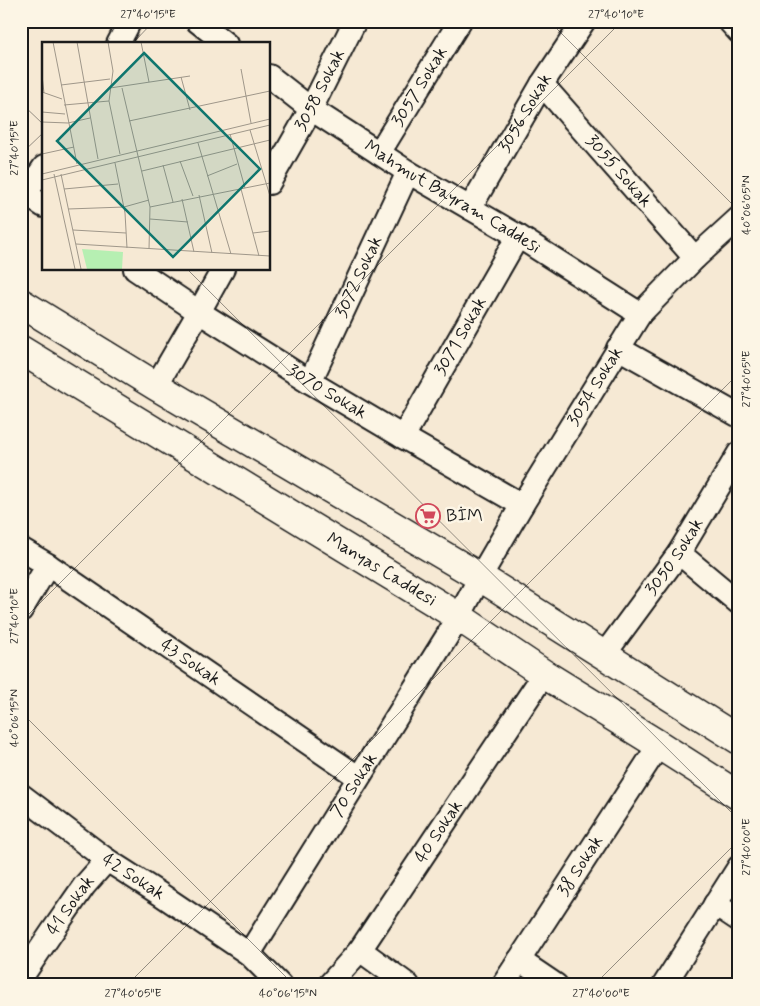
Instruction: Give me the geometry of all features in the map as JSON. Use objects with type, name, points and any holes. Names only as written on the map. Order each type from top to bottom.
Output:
[{"type":"main road","points":[[21,303],[156,386],[480,577],[739,740]]},
{"type":"main road","name":"Manyas Caddesi","points":[[21,350],[459,617],[544,674],[739,796]]},
{"type":"street","points":[[119,42],[130,21]]},
{"type":"street","points":[[197,21],[223,42]]},
{"type":"street","name":"3058 Sokak","points":[[270,181],[311,109],[355,21]]},
{"type":"street","name":"3057 Sokak","points":[[379,153],[460,21]]},
{"type":"street","name":"3056 Sokak","points":[[470,208],[542,84],[584,21]]},
{"type":"street","points":[[729,21],[739,32]]},
{"type":"street","name":"Mahmut Bayram Caddesi","points":[[270,77],[311,109],[408,172],[518,236],[640,314]]},
{"type":"street","name":"3055 Sokak","points":[[542,84],[695,258]]},
{"type":"street","points":[[42,170],[23,195],[42,205]]},
{"type":"street","name":"3072 Sokak","points":[[310,382],[408,172]]},
{"type":"street","name":"3054 Sokak","points":[[480,577],[522,505],[640,314],[695,258],[739,218]]},
{"type":"street","name":"3071 Sokak","points":[[403,437],[518,236]]},
{"type":"street","name":"3070 Sokak","points":[[136,270],[310,382],[522,505]]},
{"type":"street","points":[[156,386],[221,270]]},
{"type":"street","points":[[618,348],[739,416]]},
{"type":"street","name":"3050 Sokak","points":[[604,655],[679,553],[739,453]]},
{"type":"street","name":"43 Sokak","points":[[21,549],[48,565],[358,777]]},
{"type":"street","points":[[679,553],[739,603]]},
{"type":"street","points":[[21,610],[48,565]]},
{"type":"street","name":"70 Sokak","points":[[248,954],[459,617],[480,577]]},
{"type":"street","name":"40 Sokak","points":[[329,985],[360,950],[544,674]]},
{"type":"street","name":"38 Sokak","points":[[503,985],[659,745]]},
{"type":"street","name":"42 Sokak","points":[[21,795],[107,860],[248,954],[280,985]]},
{"type":"street","name":"41 Sokak","points":[[21,978],[84,886],[107,860]]},
{"type":"street","points":[[664,985],[739,867]]},
{"type":"street","points":[[715,904],[739,920]]},
{"type":"street","points":[[360,950],[408,985]]},
{"type":"street","points":[[519,960],[556,985]]},
{"type":"place","name":"BİM","points":[[428,516]]}]
